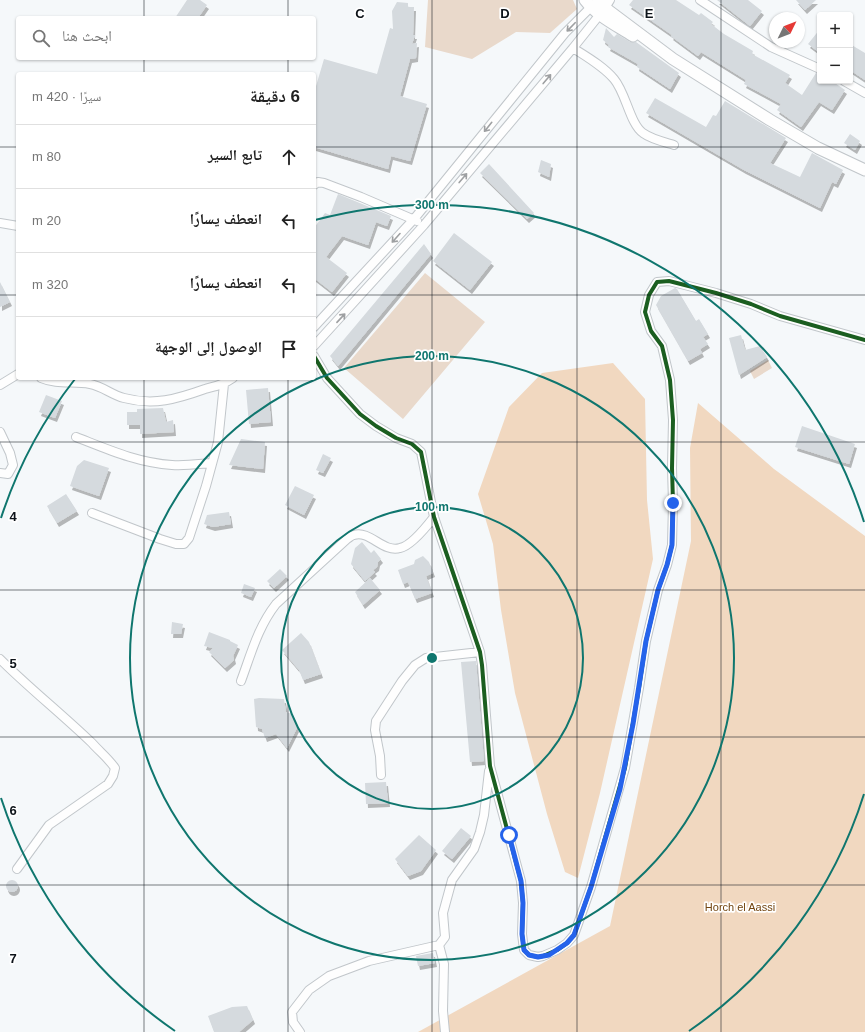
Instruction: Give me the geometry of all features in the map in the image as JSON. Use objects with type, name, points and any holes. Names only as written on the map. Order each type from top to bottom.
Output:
[{"type":"street","points":[[700,0],[771,47],[817,68]]},
{"type":"street","points":[[316,344],[424,225],[573,48],[598,5]]},
{"type":"street","points":[[598,5],[673,59],[770,120],[812,144],[865,170]]},
{"type":"street","points":[[316,325],[414,219],[560,39],[598,5]]},
{"type":"street","points":[[573,48],[607,72],[615,80],[621,89],[635,123],[642,132],[674,145]]},
{"type":"street","points":[[849,84],[865,93]]},
{"type":"street","points":[[316,184],[318,182],[324,183],[414,219],[424,225]]},
{"type":"street","points":[[0,223],[16,226]]},
{"type":"street","points":[[316,359],[327,378],[360,414],[396,438],[412,444],[421,452],[434,517],[480,652],[490,766],[521,881],[523,903],[522,934],[524,950],[529,955],[538,957],[549,955],[567,943],[574,935],[591,887],[623,775],[633,724],[646,641],[658,590],[672,545],[673,420],[670,380],[662,346],[651,331],[645,312],[649,295],[657,282],[669,281],[716,293],[751,304],[780,316],[865,340]]},
{"type":"street","points":[[351,287],[361,295]]},
{"type":"street","points":[[0,386],[16,375]]},
{"type":"street","points":[[46,380],[62,384],[90,384],[125,398],[163,401],[188,396],[224,384],[230,380]]},
{"type":"street","points":[[92,513],[165,541],[176,544],[184,544],[189,538],[206,486],[218,442],[224,384]]},
{"type":"street","points":[[0,432],[10,453],[13,465],[8,474],[0,473]]},
{"type":"street","points":[[76,437],[118,453],[151,462],[173,465],[212,463]]},
{"type":"street","points":[[241,681],[259,632],[276,604],[354,534],[363,534],[389,548],[401,548],[412,541],[434,517]]},
{"type":"street","points":[[381,775],[380,756],[375,730],[376,722],[402,681],[415,665],[426,658],[480,652]]},
{"type":"street","points":[[0,659],[108,757],[115,768],[113,776],[108,784],[49,826],[17,869]]},
{"type":"street","points":[[300,1032],[293,1022],[292,1012],[309,990],[329,976],[369,961],[439,945],[445,937],[443,913],[452,880],[474,849],[480,832],[484,815],[490,766]]},
{"type":"street","points":[[439,945],[444,964],[443,1011],[445,1032]]},
{"type":"shaded area","points":[[428,0],[573,0],[577,9],[550,33],[516,32],[472,59],[425,47]]},
{"type":"shaded area","points":[[425,273],[485,322],[403,419],[344,368]]},
{"type":"shaded area","points":[[768,360],[772,368],[754,379],[750,371]]},
{"type":"green space","points":[[613,363],[645,399],[647,500],[653,559],[600,793],[578,878],[565,872],[547,814],[515,693],[501,610],[493,544],[478,494],[509,407],[542,373]]},
{"type":"green space","name":"Horch el Aassi","points":[[698,403],[774,469],[865,536],[865,1032],[418,1032],[610,926],[691,541],[690,448]]},
{"type":"building","points":[[187,0],[200,0],[207,5],[199,16],[176,16]]},
{"type":"building","points":[[633,0],[676,0],[699,15],[701,13],[713,22],[711,24],[724,34],[753,51],[752,54],[790,75],[785,83],[802,95],[816,73],[817,84],[836,84],[845,90],[832,110],[819,102],[801,127],[777,110],[781,104],[744,84],[746,80],[701,52],[698,56],[671,36],[672,35],[629,5]]},
{"type":"building","points":[[717,0],[748,0],[762,11],[750,26]]},
{"type":"building","points":[[796,0],[816,0],[805,10]]},
{"type":"building","points":[[397,2],[408,3],[408,7],[414,7],[413,35],[415,35],[412,44],[417,43],[416,58],[410,59],[400,96],[427,104],[410,161],[391,156],[388,169],[316,148],[316,86],[324,59],[377,74],[390,28],[393,29],[392,11]]},
{"type":"building","points":[[606,28],[614,37],[617,34],[630,42],[636,42],[679,73],[670,89],[637,67],[638,64],[608,47],[609,45],[603,40]]},
{"type":"building","points":[[817,33],[817,51],[808,44]]},
{"type":"building","points":[[853,46],[865,53],[865,80],[853,72]]},
{"type":"building","points":[[655,98],[706,127],[713,115],[716,116],[725,101],[786,138],[770,163],[800,177],[812,153],[843,170],[836,184],[832,182],[820,208],[744,170],[646,113]]},
{"type":"building","points":[[850,134],[860,141],[855,150],[844,143]]},
{"type":"building","points":[[541,160],[551,164],[549,177],[538,172]]},
{"type":"building","points":[[489,164],[534,213],[527,219],[480,173]]},
{"type":"building","points":[[338,194],[391,216],[387,226],[376,222],[368,245],[342,236],[326,257],[347,273],[332,292],[316,280],[316,225],[325,213],[330,215]]},
{"type":"building","points":[[454,233],[492,262],[470,290],[433,261]]},
{"type":"building","points":[[424,244],[431,254],[338,366],[330,356]]},
{"type":"building","points":[[0,282],[10,302],[0,307]]},
{"type":"building","points":[[675,288],[696,321],[699,319],[708,334],[703,337],[708,344],[700,349],[702,353],[688,361],[656,305],[661,296]]},
{"type":"building","points":[[741,335],[745,350],[760,346],[767,357],[739,375],[729,338]]},
{"type":"building","points":[[268,388],[271,422],[249,424],[246,390]]},
{"type":"building","points":[[46,395],[62,401],[55,418],[39,412]]},
{"type":"building","points":[[163,408],[166,422],[173,420],[174,432],[140,434],[140,425],[127,425],[127,412],[137,412],[137,409]]},
{"type":"building","points":[[802,426],[855,444],[849,464],[795,447]]},
{"type":"building","points":[[241,439],[265,442],[263,469],[229,465]]},
{"type":"building","points":[[323,454],[331,458],[323,473],[316,470]]},
{"type":"building","points":[[84,460],[109,468],[99,496],[70,486],[77,466]]},
{"type":"building","points":[[295,486],[314,495],[304,515],[285,505]]},
{"type":"building","points":[[66,494],[77,511],[57,523],[47,506]]},
{"type":"building","points":[[229,512],[231,524],[213,527],[204,524],[207,515]]},
{"type":"building","points":[[362,542],[371,553],[374,550],[381,559],[378,562],[377,567],[373,570],[375,572],[365,581],[351,564],[355,548]]},
{"type":"building","points":[[423,556],[429,562],[433,573],[426,576],[432,593],[415,599],[408,582],[403,584],[398,570],[414,564],[415,560]]},
{"type":"building","points":[[280,569],[287,576],[274,588],[267,581]]},
{"type":"building","points":[[370,578],[380,590],[363,605],[355,592]]},
{"type":"building","points":[[244,584],[255,588],[251,597],[241,593]]},
{"type":"building","points":[[172,622],[183,624],[181,634],[171,634]]},
{"type":"building","points":[[209,632],[230,640],[238,645],[233,656],[234,660],[225,668],[209,652],[213,648],[204,646]]},
{"type":"building","points":[[301,633],[309,642],[321,674],[303,680],[299,670],[282,650]]},
{"type":"building","points":[[476,661],[484,761],[470,762],[461,662]]},
{"type":"building","points":[[254,699],[284,699],[286,712],[292,714],[297,728],[287,748],[276,734],[265,738],[262,729],[256,727]]},
{"type":"building","points":[[386,782],[388,803],[366,804],[365,783]]},
{"type":"building","points":[[461,828],[471,836],[452,859],[442,851]]},
{"type":"building","points":[[419,835],[436,850],[421,871],[408,876],[395,859]]},
{"type":"building","points":[[10,880],[14,880],[18,886],[14,892],[10,892],[6,888],[6,884]]},
{"type":"building","points":[[433,953],[435,963],[418,966],[416,956]]},
{"type":"building","points":[[247,1006],[253,1020],[239,1032],[214,1032],[208,1016],[232,1007]]},
{"type":"cycle path","points":[[316,359],[327,378],[360,414],[396,438],[412,444],[421,452],[434,517],[480,652],[490,766],[521,881],[523,903],[522,934],[524,950],[529,955],[538,957],[557,950],[567,943],[574,935],[591,887],[625,768],[646,641],[658,590],[672,545],[673,420],[670,380],[662,346],[651,331],[645,312],[649,295],[657,282],[669,281],[716,293],[751,304],[780,316],[865,340]]},
{"type":"route","points":[[509,835],[521,881],[523,903],[522,934],[524,950],[529,955],[538,957],[549,955],[567,943],[574,935],[591,887],[620,789],[633,724],[646,641],[658,590],[672,545],[673,503]]}]
